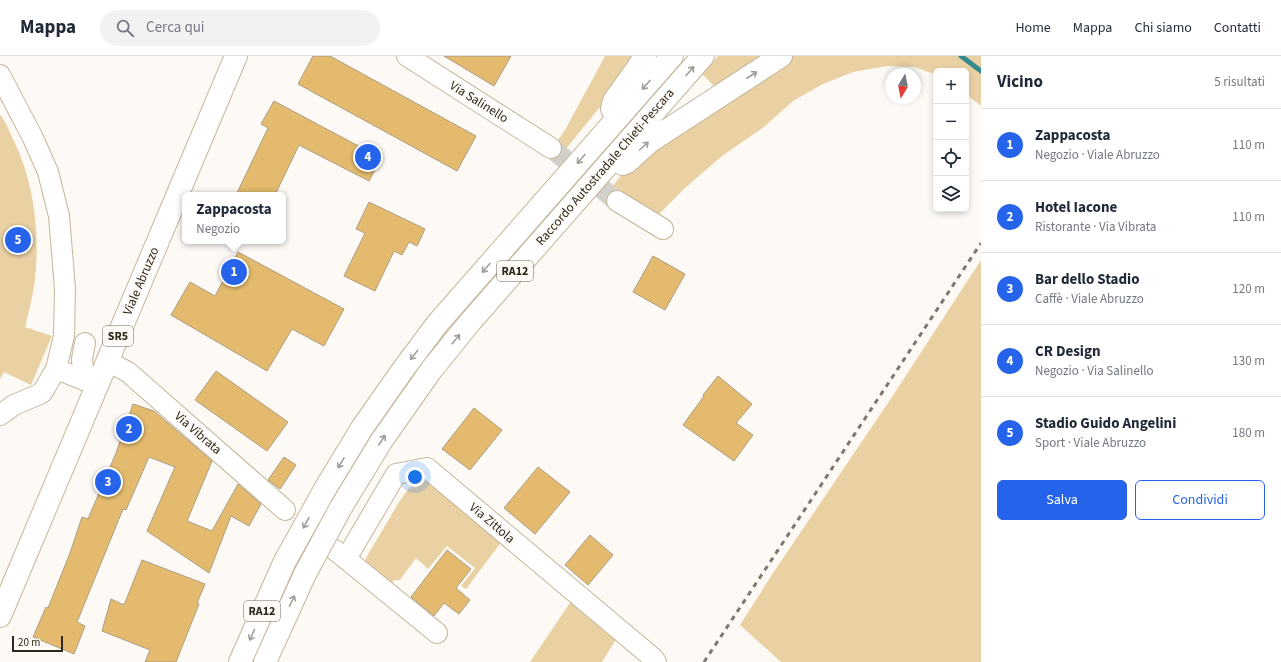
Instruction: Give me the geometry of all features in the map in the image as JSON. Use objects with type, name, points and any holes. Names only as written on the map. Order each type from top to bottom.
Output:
[{"type":"main road","name":"Viale Abruzzo","points":[[0,616],[90,383],[107,361],[236,56]]},
{"type":"main road","points":[[606,130],[614,101],[645,56]]},
{"type":"main road","name":"Raccordo Autostradale Chieti-Pescara","points":[[240,662],[285,561],[325,489],[362,428],[402,371],[438,324],[672,56]]},
{"type":"main road","name":"Raccordo Autostradale Chieti-Pescara","points":[[265,662],[305,574],[340,509],[382,440],[432,369],[471,321],[703,56]]},
{"type":"main road","points":[[600,174],[627,162],[649,142],[781,56]]},
{"type":"street","name":"Via Salinello","points":[[407,56],[551,148]]},
{"type":"street","points":[[0,75],[33,138],[48,172],[59,216],[66,289],[64,336],[56,369],[42,393],[14,405],[0,415]]},
{"type":"street","points":[[617,201],[663,229]]},
{"type":"street","points":[[85,342],[82,359],[90,383]]},
{"type":"street","name":"Via Vibrata","points":[[107,361],[128,372],[286,510]]},
{"type":"street","points":[[56,369],[90,383]]},
{"type":"street","name":"Via Zittola","points":[[437,632],[340,554],[396,474],[427,468],[654,658],[656,662]]},
{"type":"shaded area","points":[[605,56],[636,56],[618,85],[565,150],[556,143],[565,130]]},
{"type":"shaded area","points":[[718,56],[764,56],[715,87],[702,74]]},
{"type":"shaded area","points":[[792,56],[981,56],[981,106],[969,96],[969,68],[933,68],[933,74],[921,68],[887,66],[853,72],[823,84],[793,101],[764,127],[722,156],[685,188],[658,215],[611,188],[627,168],[770,69]]},
{"type":"shaded area","points":[[0,115],[6,123],[20,155],[31,190],[34,208],[37,244],[35,279],[25,327],[52,336],[31,385],[4,372],[0,379]]},
{"type":"shaded area","points":[[981,260],[981,662],[781,662],[740,625],[773,573],[892,397]]},
{"type":"shaded area","points":[[425,481],[435,484],[502,541],[466,589],[461,586],[475,568],[447,546],[428,569],[416,558],[400,580],[394,580],[390,586],[366,566],[366,558],[399,502],[409,488]]},
{"type":"shaded area","points":[[572,600],[618,636],[602,662],[530,662]]},
{"type":"building","points":[[313,56],[330,56],[476,136],[457,171],[298,84]]},
{"type":"building","points":[[444,56],[511,56],[494,86]]},
{"type":"building","points":[[274,101],[381,158],[369,181],[299,145],[276,192],[237,192],[268,128],[261,124]]},
{"type":"building","points":[[369,202],[425,229],[417,246],[409,242],[402,255],[394,251],[375,291],[344,276],[365,233],[356,229]]},
{"type":"building","points":[[238,252],[344,309],[324,346],[292,329],[267,371],[171,315],[190,282],[215,296]]},
{"type":"building","points":[[653,256],[685,274],[665,310],[633,292]]},
{"type":"building","points":[[216,371],[288,422],[267,451],[195,400]]},
{"type":"building","points":[[718,376],[752,404],[736,423],[753,435],[734,461],[683,425]]},
{"type":"building","points":[[133,404],[154,411],[212,461],[187,521],[212,531],[238,484],[261,504],[249,526],[231,516],[209,573],[147,531],[175,467],[149,457],[126,510],[123,509],[77,622],[85,626],[74,654],[33,637],[46,607],[48,608],[70,553],[82,517],[88,519],[116,453]]},
{"type":"building","points":[[474,408],[502,430],[470,470],[442,449]]},
{"type":"building","points":[[284,457],[296,465],[280,489],[268,480]]},
{"type":"building","points":[[538,467],[570,492],[535,534],[504,508]]},
{"type":"building","points":[[590,535],[613,555],[588,585],[565,565]]},
{"type":"building","points":[[447,550],[471,569],[456,588],[470,600],[459,614],[444,603],[434,616],[411,597]]},
{"type":"building","points":[[142,560],[205,584],[197,603],[199,604],[176,662],[145,662],[150,650],[102,631],[111,599],[124,605]]},
{"type":"waterway","points":[[961,56],[981,71]]},
{"type":"tunnel","points":[[551,148],[617,201]]},
{"type":"railway","points":[[704,662],[981,243]]},
{"type":"place","name":"CR Design","points":[[368,157]]},
{"type":"place","name":"Stadio Guido Angelini","points":[[18,240]]},
{"type":"place","name":"Zappacosta","points":[[234,272]]},
{"type":"place","name":"Hotel Iacone","points":[[129,429]]},
{"type":"place","name":"Bar dello Stadio","points":[[108,482]]}]
